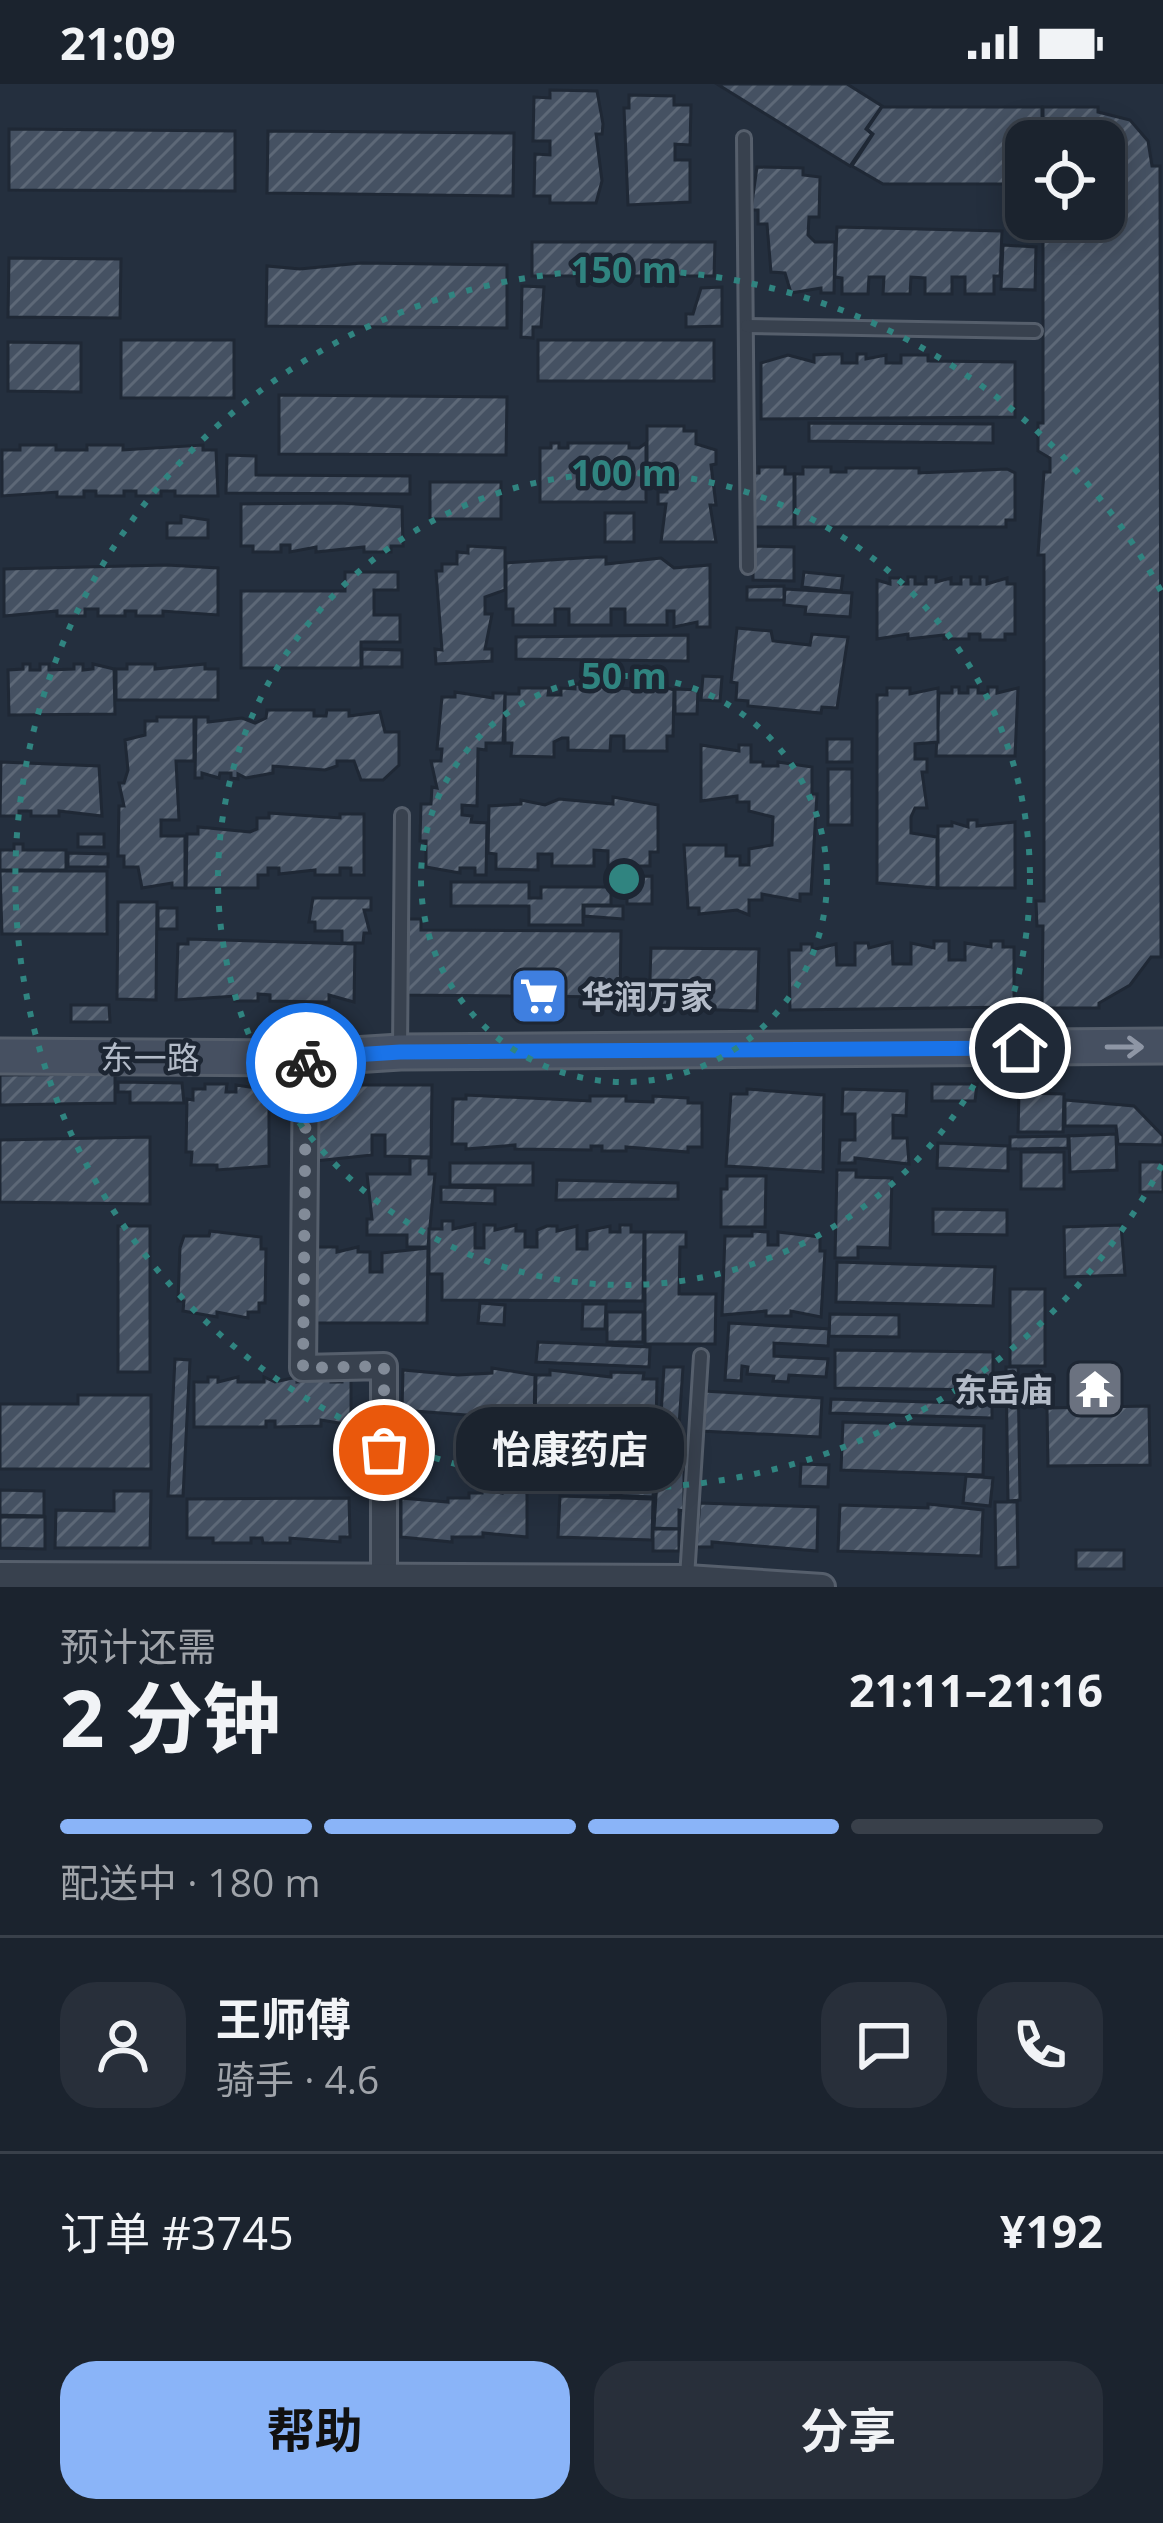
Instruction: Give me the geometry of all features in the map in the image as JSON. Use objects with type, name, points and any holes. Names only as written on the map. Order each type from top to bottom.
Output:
[{"type":"street","name":"东一路","points":[[0,1056],[306,1058],[400,1052],[1163,1046]]},
{"type":"street","points":[[306,1058],[303,1368],[384,1366],[384,1574]]},
{"type":"street","points":[[0,1575],[384,1574],[427,1581],[687,1578],[822,1587]]},
{"type":"lane","points":[[744,138],[748,567]]},
{"type":"lane","points":[[747,326],[1035,331]]},
{"type":"lane","points":[[400,1052],[402,815]]},
{"type":"lane","points":[[687,1578],[701,1356]]},
{"type":"building","points":[[717,84],[847,84],[882,106],[866,129],[872,134],[850,166]]},
{"type":"building","points":[[550,90],[597,91],[603,124],[602,134],[596,134],[602,181],[596,203],[550,203],[550,196],[534,196],[535,154],[550,155],[550,141],[533,141],[534,97],[550,98]]},
{"type":"building","points":[[629,95],[674,96],[674,105],[691,105],[690,145],[675,144],[675,160],[690,160],[690,202],[628,205],[624,108],[629,108]]},
{"type":"building","points":[[882,107],[1042,107],[1042,120],[1005,120],[1005,184],[883,184],[852,166],[873,134],[867,129]]},
{"type":"building","points":[[1043,107],[1098,107],[1098,112],[1130,120],[1148,141],[1152,166],[1160,166],[1161,957],[1151,957],[1130,985],[1099,1003],[1099,1008],[1042,1008],[1043,926],[1037,926],[1036,901],[1044,901],[1044,555],[1038,555],[1044,472],[1050,472],[1050,458],[1038,451],[1038,423],[1043,423],[1043,240],[1125,240],[1125,120],[1043,120]]},
{"type":"building","points":[[9,129],[235,131],[235,191],[9,190]]},
{"type":"building","points":[[268,131],[514,133],[513,196],[267,193]]},
{"type":"building","points":[[757,167],[803,168],[803,175],[820,177],[819,217],[809,217],[808,235],[815,242],[835,242],[834,293],[821,293],[821,288],[791,293],[785,273],[771,272],[767,224],[758,224],[758,210],[751,210]]},
{"type":"building","points":[[837,227],[1002,231],[1000,276],[994,276],[994,294],[965,294],[965,277],[952,277],[952,294],[925,294],[925,278],[911,277],[910,294],[883,294],[884,277],[869,277],[868,294],[842,294],[842,278],[835,277]]},
{"type":"building","points":[[532,242],[715,242],[714,276],[532,276]]},
{"type":"building","points":[[1003,245],[1036,247],[1035,290],[1001,289]]},
{"type":"building","points":[[9,258],[121,259],[120,318],[8,317]]},
{"type":"building","points":[[361,263],[507,265],[507,328],[266,326],[267,266],[300,269]]},
{"type":"building","points":[[522,286],[544,287],[541,327],[533,327],[533,338],[521,337]]},
{"type":"building","points":[[722,287],[722,326],[686,327],[686,314],[693,314],[701,288]]},
{"type":"building","points":[[121,340],[234,340],[234,398],[121,398]]},
{"type":"building","points":[[538,340],[714,340],[714,381],[538,381]]},
{"type":"building","points":[[8,342],[81,343],[81,392],[8,391]]},
{"type":"building","points":[[842,354],[842,363],[857,363],[857,354],[866,354],[866,359],[886,355],[886,363],[901,363],[901,355],[928,355],[928,361],[1015,362],[1015,417],[761,419],[761,363],[788,355],[814,362],[814,355]]},
{"type":"building","points":[[279,395],[507,397],[506,455],[279,454]]},
{"type":"building","points":[[809,423],[993,424],[993,443],[809,441]]},
{"type":"building","points":[[647,426],[684,426],[684,431],[696,431],[696,444],[716,450],[716,464],[711,465],[716,505],[710,505],[716,542],[661,542],[666,504],[658,504],[658,492],[667,492],[667,474],[647,467]]},
{"type":"building","points":[[551,443],[559,443],[559,448],[568,448],[568,443],[629,443],[629,448],[639,448],[646,443],[646,502],[540,502],[540,448],[551,448]]},
{"type":"building","points":[[20,445],[87,450],[87,445],[123,445],[123,450],[203,445],[203,450],[216,450],[218,496],[175,496],[175,491],[161,491],[161,496],[136,496],[136,491],[124,491],[124,496],[96,496],[96,491],[84,491],[84,497],[57,497],[57,492],[2,496],[2,450],[20,450]]},
{"type":"building","points":[[227,455],[256,456],[256,475],[410,476],[410,494],[226,493]]},
{"type":"building","points":[[759,467],[785,467],[785,474],[794,474],[794,527],[750,527],[749,473],[759,473]]},
{"type":"building","points":[[803,467],[831,467],[831,472],[919,468],[919,473],[1007,469],[1015,473],[1015,520],[1006,520],[1006,527],[795,527],[795,474],[803,474]]},
{"type":"building","points":[[430,482],[501,482],[501,519],[430,519]]},
{"type":"building","points":[[241,504],[402,507],[403,546],[391,546],[391,552],[364,552],[364,547],[316,552],[316,547],[290,552],[290,545],[281,545],[281,552],[253,552],[253,546],[241,546]]},
{"type":"building","points":[[605,513],[634,513],[634,542],[605,542]]},
{"type":"building","points":[[181,516],[208,520],[208,538],[167,538],[167,523],[181,523]]},
{"type":"building","points":[[468,546],[505,548],[505,590],[485,597],[485,614],[492,614],[485,649],[492,649],[492,661],[436,664],[435,649],[442,650],[436,571],[442,571],[442,564],[457,564],[457,552],[468,553]]},
{"type":"building","points":[[753,546],[794,547],[794,581],[753,580]]},
{"type":"building","points":[[606,557],[606,564],[661,558],[674,568],[710,565],[710,627],[697,627],[697,622],[674,627],[674,611],[667,611],[667,625],[625,625],[625,609],[611,609],[611,625],[569,625],[569,609],[555,609],[555,625],[513,625],[513,609],[506,609],[506,563]]},
{"type":"building","points":[[218,568],[218,615],[163,611],[163,616],[136,616],[136,611],[125,611],[125,616],[98,616],[98,609],[85,609],[85,616],[57,616],[57,611],[4,616],[4,569]]},
{"type":"building","points":[[345,572],[398,572],[398,590],[374,590],[374,615],[400,615],[400,642],[361,642],[361,668],[241,668],[241,591],[345,591]]},
{"type":"building","points":[[804,572],[843,576],[841,591],[802,587]]},
{"type":"building","points":[[908,577],[915,577],[915,584],[926,584],[926,577],[936,577],[936,582],[951,578],[951,584],[961,584],[961,577],[971,577],[971,584],[980,584],[980,577],[987,577],[987,584],[1007,578],[1007,584],[1015,584],[1015,634],[1005,634],[1005,640],[980,640],[980,634],[969,634],[969,639],[944,639],[944,635],[908,639],[908,634],[877,639],[877,580],[890,584],[890,578],[900,578],[900,584],[908,584]]},
{"type":"building","points":[[784,586],[784,600],[747,600],[747,587]]},
{"type":"building","points":[[785,589],[852,593],[850,617],[805,614],[806,607],[784,605]]},
{"type":"building","points":[[737,628],[771,631],[773,641],[810,645],[812,634],[848,637],[837,708],[822,707],[821,713],[748,706],[748,701],[736,700],[737,683],[731,682]]},
{"type":"building","points":[[688,635],[688,661],[516,659],[516,637]]},
{"type":"building","points":[[362,649],[402,650],[402,667],[362,667]]},
{"type":"building","points":[[23,664],[30,664],[30,670],[40,670],[40,664],[49,664],[49,670],[74,669],[74,664],[83,664],[83,670],[93,669],[93,664],[114,669],[115,714],[9,715],[8,670],[23,669]]},
{"type":"building","points":[[127,664],[155,664],[155,669],[205,664],[205,669],[218,669],[218,700],[116,700],[116,669],[127,669]]},
{"type":"building","points":[[703,676],[722,677],[720,701],[701,700]]},
{"type":"building","points":[[650,682],[674,690],[673,736],[667,736],[667,751],[624,751],[624,736],[611,736],[610,751],[568,750],[568,738],[562,738],[554,742],[554,757],[511,756],[512,743],[505,743],[505,694],[519,694],[519,688],[549,688],[548,695],[561,695],[561,688],[575,689],[575,684],[631,689],[631,683],[641,683],[641,690],[650,690]]},
{"type":"building","points":[[952,687],[959,687],[959,693],[968,693],[968,687],[978,687],[978,693],[988,693],[988,687],[997,687],[997,693],[1018,688],[1015,756],[936,756],[939,693],[952,693]]},
{"type":"building","points":[[887,688],[910,688],[910,694],[938,688],[938,742],[915,744],[915,759],[927,759],[927,772],[922,772],[927,808],[915,808],[911,817],[911,833],[937,837],[937,888],[877,883],[877,695],[887,695]]},
{"type":"building","points":[[675,689],[698,690],[697,714],[675,714]]},
{"type":"building","points":[[455,692],[493,698],[493,693],[505,693],[503,743],[486,743],[486,750],[478,749],[477,806],[462,805],[462,815],[472,816],[471,822],[487,823],[486,875],[475,875],[475,868],[460,868],[460,873],[426,867],[426,841],[420,841],[421,804],[431,804],[432,787],[437,788],[431,761],[441,761],[442,749],[437,749],[442,697],[455,697]]},
{"type":"building","points":[[267,710],[314,710],[314,716],[326,716],[327,710],[349,710],[349,716],[380,712],[385,732],[399,732],[399,765],[383,780],[361,780],[354,761],[337,761],[337,766],[325,770],[273,766],[273,773],[246,778],[202,773],[202,778],[195,778],[196,717],[208,717],[208,722],[242,718],[255,723],[266,718]]},
{"type":"building","points":[[157,717],[194,717],[194,761],[176,761],[179,820],[161,820],[161,836],[185,836],[185,888],[172,888],[172,883],[142,888],[138,867],[124,867],[124,856],[118,856],[119,806],[124,806],[119,783],[124,783],[128,770],[125,740],[145,735],[145,721],[157,721]]},
{"type":"building","points":[[827,739],[852,739],[852,762],[827,762]]},
{"type":"building","points":[[701,745],[739,751],[739,745],[751,745],[751,762],[812,767],[812,794],[817,794],[811,894],[800,894],[800,901],[762,894],[762,900],[749,900],[749,915],[737,910],[699,914],[699,908],[688,908],[684,845],[726,845],[726,856],[740,856],[740,865],[749,865],[749,849],[772,845],[773,817],[749,811],[749,802],[737,802],[737,796],[701,801]]},
{"type":"building","points":[[1,762],[99,766],[102,816],[59,811],[59,816],[31,816],[31,811],[19,811],[19,816],[0,816]]},
{"type":"building","points":[[828,769],[852,769],[852,825],[828,825]]},
{"type":"building","points":[[613,797],[658,805],[658,852],[650,852],[650,866],[608,866],[608,851],[594,850],[594,866],[552,866],[552,854],[538,854],[538,870],[496,869],[496,854],[488,853],[489,806],[521,804],[521,800],[545,805],[559,799],[613,804]]},
{"type":"building","points":[[269,813],[340,818],[340,814],[364,814],[364,875],[351,875],[351,868],[340,868],[340,875],[315,875],[315,870],[279,874],[279,868],[268,868],[268,875],[258,875],[258,888],[186,888],[187,834],[198,834],[198,827],[250,832],[257,829],[257,818],[269,818]]},
{"type":"building","points":[[968,820],[977,820],[977,826],[1015,822],[1015,888],[938,888],[938,826],[952,826],[952,822],[968,827]]},
{"type":"building","points":[[78,834],[104,834],[104,847],[78,847]]},
{"type":"building","points":[[14,844],[23,844],[23,850],[66,850],[66,870],[0,870],[0,850],[14,850]]},
{"type":"building","points":[[68,853],[108,854],[108,867],[68,867]]},
{"type":"building","points":[[0,871],[107,871],[107,934],[2,934]]},
{"type":"building","points":[[652,876],[652,904],[627,904],[627,877]]},
{"type":"building","points":[[451,882],[529,882],[529,898],[541,898],[541,887],[611,887],[611,905],[583,905],[583,925],[529,925],[529,906],[451,906]]},
{"type":"building","points":[[313,898],[371,898],[371,910],[364,910],[370,933],[364,933],[363,943],[342,943],[342,931],[315,931],[315,922],[309,922]]},
{"type":"building","points":[[118,902],[157,902],[156,1000],[117,999]]},
{"type":"building","points":[[584,906],[623,906],[623,919],[584,916]]},
{"type":"building","points":[[158,908],[177,908],[177,929],[158,929]]},
{"type":"building","points":[[401,919],[421,919],[421,930],[621,931],[620,997],[405,995]]},
{"type":"building","points":[[188,939],[355,944],[354,1002],[329,995],[329,1002],[270,1001],[270,995],[258,994],[258,1001],[235,1001],[235,996],[176,1000],[178,944],[188,944]]},
{"type":"building","points":[[934,941],[949,941],[949,960],[965,960],[965,943],[991,947],[991,941],[1003,941],[1003,947],[1014,947],[1014,1007],[790,1010],[789,950],[801,950],[801,944],[812,944],[812,950],[836,944],[837,965],[855,965],[855,943],[868,943],[869,948],[892,942],[893,964],[911,964],[911,943],[934,948]]},
{"type":"building","points":[[651,948],[759,949],[757,1011],[649,1008]]},
{"type":"building","points":[[71,1005],[109,1005],[110,1022],[71,1022]]},
{"type":"building","points":[[115,1074],[115,1103],[0,1105],[0,1075]]},
{"type":"building","points":[[118,1082],[182,1083],[184,1103],[130,1103],[130,1092],[118,1092]]},
{"type":"building","points":[[205,1084],[227,1084],[226,1092],[236,1092],[236,1085],[269,1090],[269,1166],[217,1170],[217,1165],[191,1165],[192,1152],[186,1152],[187,1099],[193,1100],[193,1089],[205,1089]]},
{"type":"building","points":[[932,1084],[977,1084],[975,1101],[932,1101]]},
{"type":"building","points":[[315,1085],[432,1085],[431,1157],[385,1156],[385,1135],[372,1135],[372,1155],[315,1161]]},
{"type":"building","points":[[747,1089],[824,1095],[823,1172],[726,1166],[731,1094],[747,1094]]},
{"type":"building","points":[[843,1089],[907,1091],[906,1116],[893,1115],[893,1138],[907,1138],[909,1164],[855,1158],[855,1163],[839,1163],[840,1140],[855,1140],[855,1114],[842,1114]]},
{"type":"building","points":[[1019,1093],[1064,1094],[1063,1132],[1018,1132]]},
{"type":"building","points":[[466,1095],[590,1101],[590,1096],[626,1096],[626,1101],[653,1102],[653,1096],[688,1098],[688,1103],[702,1103],[702,1147],[688,1147],[688,1152],[626,1147],[626,1151],[602,1151],[602,1146],[591,1146],[591,1150],[515,1149],[515,1145],[466,1149],[466,1144],[452,1144],[453,1099],[466,1099]]},
{"type":"building","points":[[1065,1100],[1134,1106],[1163,1136],[1163,1145],[1118,1144],[1116,1126],[1065,1126]]},
{"type":"building","points":[[1116,1134],[1117,1170],[1070,1172],[1069,1136]]},
{"type":"building","points":[[1068,1136],[1068,1148],[1010,1149],[1010,1137]]},
{"type":"building","points":[[150,1137],[150,1204],[0,1202],[0,1140]]},
{"type":"building","points":[[938,1143],[1008,1146],[1008,1171],[937,1168]]},
{"type":"building","points":[[1021,1152],[1064,1152],[1064,1189],[1021,1189]]},
{"type":"building","points":[[410,1158],[429,1158],[429,1174],[435,1174],[428,1247],[407,1247],[407,1235],[367,1235],[367,1219],[372,1219],[367,1174],[410,1174]]},
{"type":"building","points":[[1140,1162],[1163,1162],[1163,1192],[1140,1192]]},
{"type":"building","points":[[450,1163],[533,1163],[533,1185],[450,1185]]},
{"type":"building","points":[[837,1170],[856,1170],[856,1177],[892,1178],[890,1248],[858,1247],[858,1258],[835,1258]]},
{"type":"building","points":[[727,1176],[766,1176],[765,1227],[721,1227],[721,1189],[727,1189]]},
{"type":"building","points":[[557,1180],[678,1183],[678,1199],[556,1200]]},
{"type":"building","points":[[441,1187],[495,1188],[495,1204],[441,1202]]},
{"type":"building","points":[[933,1209],[1007,1210],[1007,1235],[933,1234]]},
{"type":"building","points":[[442,1221],[453,1221],[453,1229],[475,1224],[475,1248],[484,1248],[484,1225],[495,1225],[495,1230],[516,1225],[516,1231],[525,1231],[525,1247],[537,1247],[537,1230],[577,1226],[577,1249],[587,1249],[587,1231],[610,1226],[610,1232],[620,1232],[620,1225],[631,1225],[631,1232],[644,1232],[643,1301],[442,1300],[442,1274],[429,1274],[429,1229],[442,1229]]},
{"type":"building","points":[[1121,1225],[1125,1275],[1065,1277],[1064,1227]]},
{"type":"building","points":[[118,1226],[150,1226],[150,1372],[118,1372]]},
{"type":"building","points":[[210,1231],[261,1237],[261,1249],[266,1249],[265,1303],[259,1303],[259,1312],[248,1312],[248,1318],[183,1311],[184,1301],[178,1301],[184,1236],[209,1236]]},
{"type":"building","points":[[752,1231],[768,1232],[768,1245],[778,1245],[778,1232],[820,1237],[820,1251],[825,1251],[821,1317],[791,1311],[791,1316],[766,1316],[766,1311],[722,1315],[725,1236],[752,1236]]},
{"type":"building","points":[[645,1232],[686,1232],[686,1247],[680,1247],[679,1294],[716,1294],[715,1344],[645,1344]]},
{"type":"building","points":[[307,1247],[337,1247],[337,1252],[358,1247],[358,1252],[370,1252],[370,1272],[382,1272],[382,1253],[428,1248],[427,1323],[306,1323]]},
{"type":"building","points":[[837,1262],[995,1267],[993,1306],[836,1302]]},
{"type":"building","points":[[1010,1289],[1045,1289],[1045,1366],[1010,1366]]},
{"type":"building","points":[[480,1303],[505,1305],[504,1325],[478,1323]]},
{"type":"building","points":[[583,1304],[606,1304],[605,1329],[582,1329]]},
{"type":"building","points":[[607,1312],[643,1312],[643,1342],[607,1342]]},
{"type":"building","points":[[830,1314],[899,1315],[899,1337],[829,1336]]},
{"type":"building","points":[[729,1323],[829,1329],[828,1346],[774,1343],[774,1356],[828,1359],[826,1377],[789,1375],[788,1382],[773,1381],[774,1376],[747,1374],[748,1367],[742,1366],[741,1381],[725,1380]]},
{"type":"building","points":[[538,1342],[650,1347],[649,1367],[536,1362]]},
{"type":"building","points":[[835,1350],[993,1352],[993,1390],[835,1388]]},
{"type":"building","points":[[175,1359],[190,1360],[183,1496],[168,1496]]},
{"type":"building","points":[[664,1367],[683,1367],[676,1469],[684,1469],[684,1511],[679,1510],[679,1529],[654,1528]]},
{"type":"building","points":[[1006,1367],[1018,1367],[1020,1500],[1008,1501]]},
{"type":"building","points":[[492,1368],[535,1375],[534,1419],[500,1418],[500,1412],[492,1412],[492,1417],[402,1410],[403,1370],[458,1375],[492,1373]]},
{"type":"building","points":[[550,1370],[611,1377],[611,1372],[644,1373],[643,1379],[657,1379],[656,1427],[631,1426],[631,1421],[571,1424],[571,1419],[535,1423],[536,1375],[550,1375]]},
{"type":"building","points":[[208,1377],[218,1377],[218,1382],[238,1377],[238,1382],[264,1382],[264,1377],[275,1382],[297,1377],[297,1382],[331,1377],[331,1382],[342,1382],[342,1377],[351,1377],[351,1425],[321,1420],[321,1426],[275,1427],[275,1421],[266,1421],[266,1427],[194,1427],[194,1382],[208,1382]]},
{"type":"building","points":[[703,1391],[822,1398],[820,1437],[701,1431]]},
{"type":"building","points":[[78,1395],[151,1395],[151,1469],[0,1469],[0,1404],[78,1404]]},
{"type":"building","points":[[831,1399],[992,1404],[992,1418],[830,1413]]},
{"type":"building","points":[[1149,1406],[1150,1465],[1048,1466],[1047,1408]]},
{"type":"building","points":[[843,1422],[984,1426],[983,1475],[841,1470]]},
{"type":"building","points":[[609,1440],[656,1441],[653,1497],[611,1495]]},
{"type":"building","points":[[801,1464],[829,1465],[828,1487],[800,1486]]},
{"type":"building","points":[[966,1476],[993,1478],[990,1506],[963,1503]]},
{"type":"building","points":[[502,1487],[527,1493],[527,1537],[483,1533],[483,1537],[452,1537],[452,1542],[401,1537],[401,1498],[448,1502],[448,1498],[482,1493],[482,1488],[502,1493]]},
{"type":"building","points":[[0,1490],[44,1491],[44,1516],[0,1515]]},
{"type":"building","points":[[114,1491],[151,1491],[150,1548],[55,1548],[56,1510],[114,1511]]},
{"type":"building","points":[[560,1496],[653,1499],[652,1540],[558,1537]]},
{"type":"building","points":[[349,1498],[350,1537],[340,1537],[340,1542],[290,1538],[290,1543],[263,1543],[262,1538],[251,1538],[251,1543],[213,1543],[213,1538],[187,1538],[187,1499]]},
{"type":"building","points":[[995,1502],[1017,1502],[1018,1567],[996,1568]]},
{"type":"building","points":[[700,1503],[818,1507],[817,1551],[712,1542],[712,1547],[696,1547]]},
{"type":"building","points":[[928,1504],[983,1510],[981,1556],[838,1551],[840,1505],[928,1508]]},
{"type":"building","points":[[0,1517],[45,1517],[45,1549],[0,1548]]},
{"type":"building","points":[[653,1529],[679,1529],[679,1551],[653,1551]]},
{"type":"building","points":[[1076,1550],[1124,1550],[1124,1569],[1076,1569]]},
{"type":"way so far","points":[[306,1063],[303,1368],[384,1366],[384,1450]]},
{"type":"place","name":"华润万家","points":[[539,996]]},
{"type":"place","name":"东岳庙","points":[[1095,1389]]},
{"type":"place","name":"怡康药店","points":[[384,1450]]},
{"type":"route","points":[[306,1063],[306,1058],[400,1052],[1020,1048]]}]
